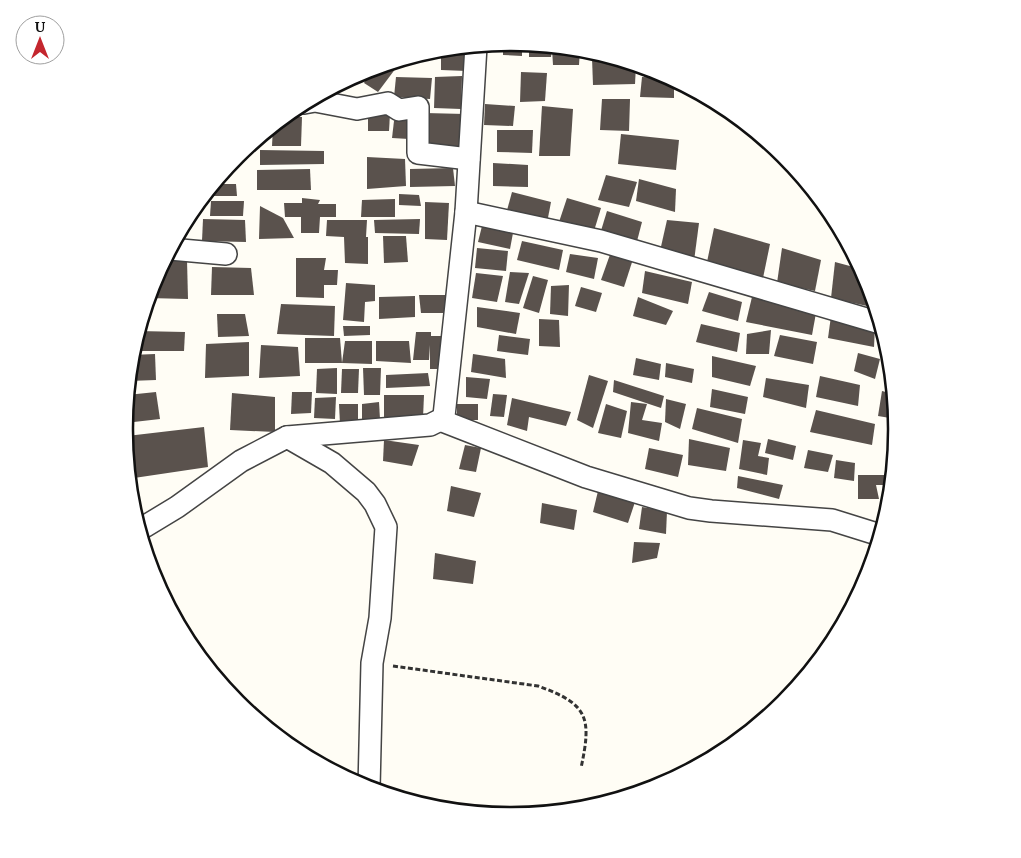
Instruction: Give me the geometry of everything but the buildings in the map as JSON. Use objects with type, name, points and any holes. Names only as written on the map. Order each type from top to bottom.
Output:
[{"type":"street","points":[[146,526],[177,507],[241,461],[287,437],[430,425],[444,416],[466,212],[476,53]]},
{"type":"street","points":[[322,102],[357,109],[388,103],[399,110],[418,107],[418,153],[469,159]]},
{"type":"street","points":[[466,212],[601,241],[872,321]]},
{"type":"street","points":[[178,250],[226,254]]},
{"type":"street","points":[[440,420],[586,477],[689,508],[832,520],[873,533]]},
{"type":"street","points":[[287,437],[332,462],[366,492],[375,504],[386,527],[380,618],[372,663],[369,779]]},
{"type":"path","points":[[372,663],[538,686],[558,693],[574,703],[583,714],[587,728],[581,768]]}]
